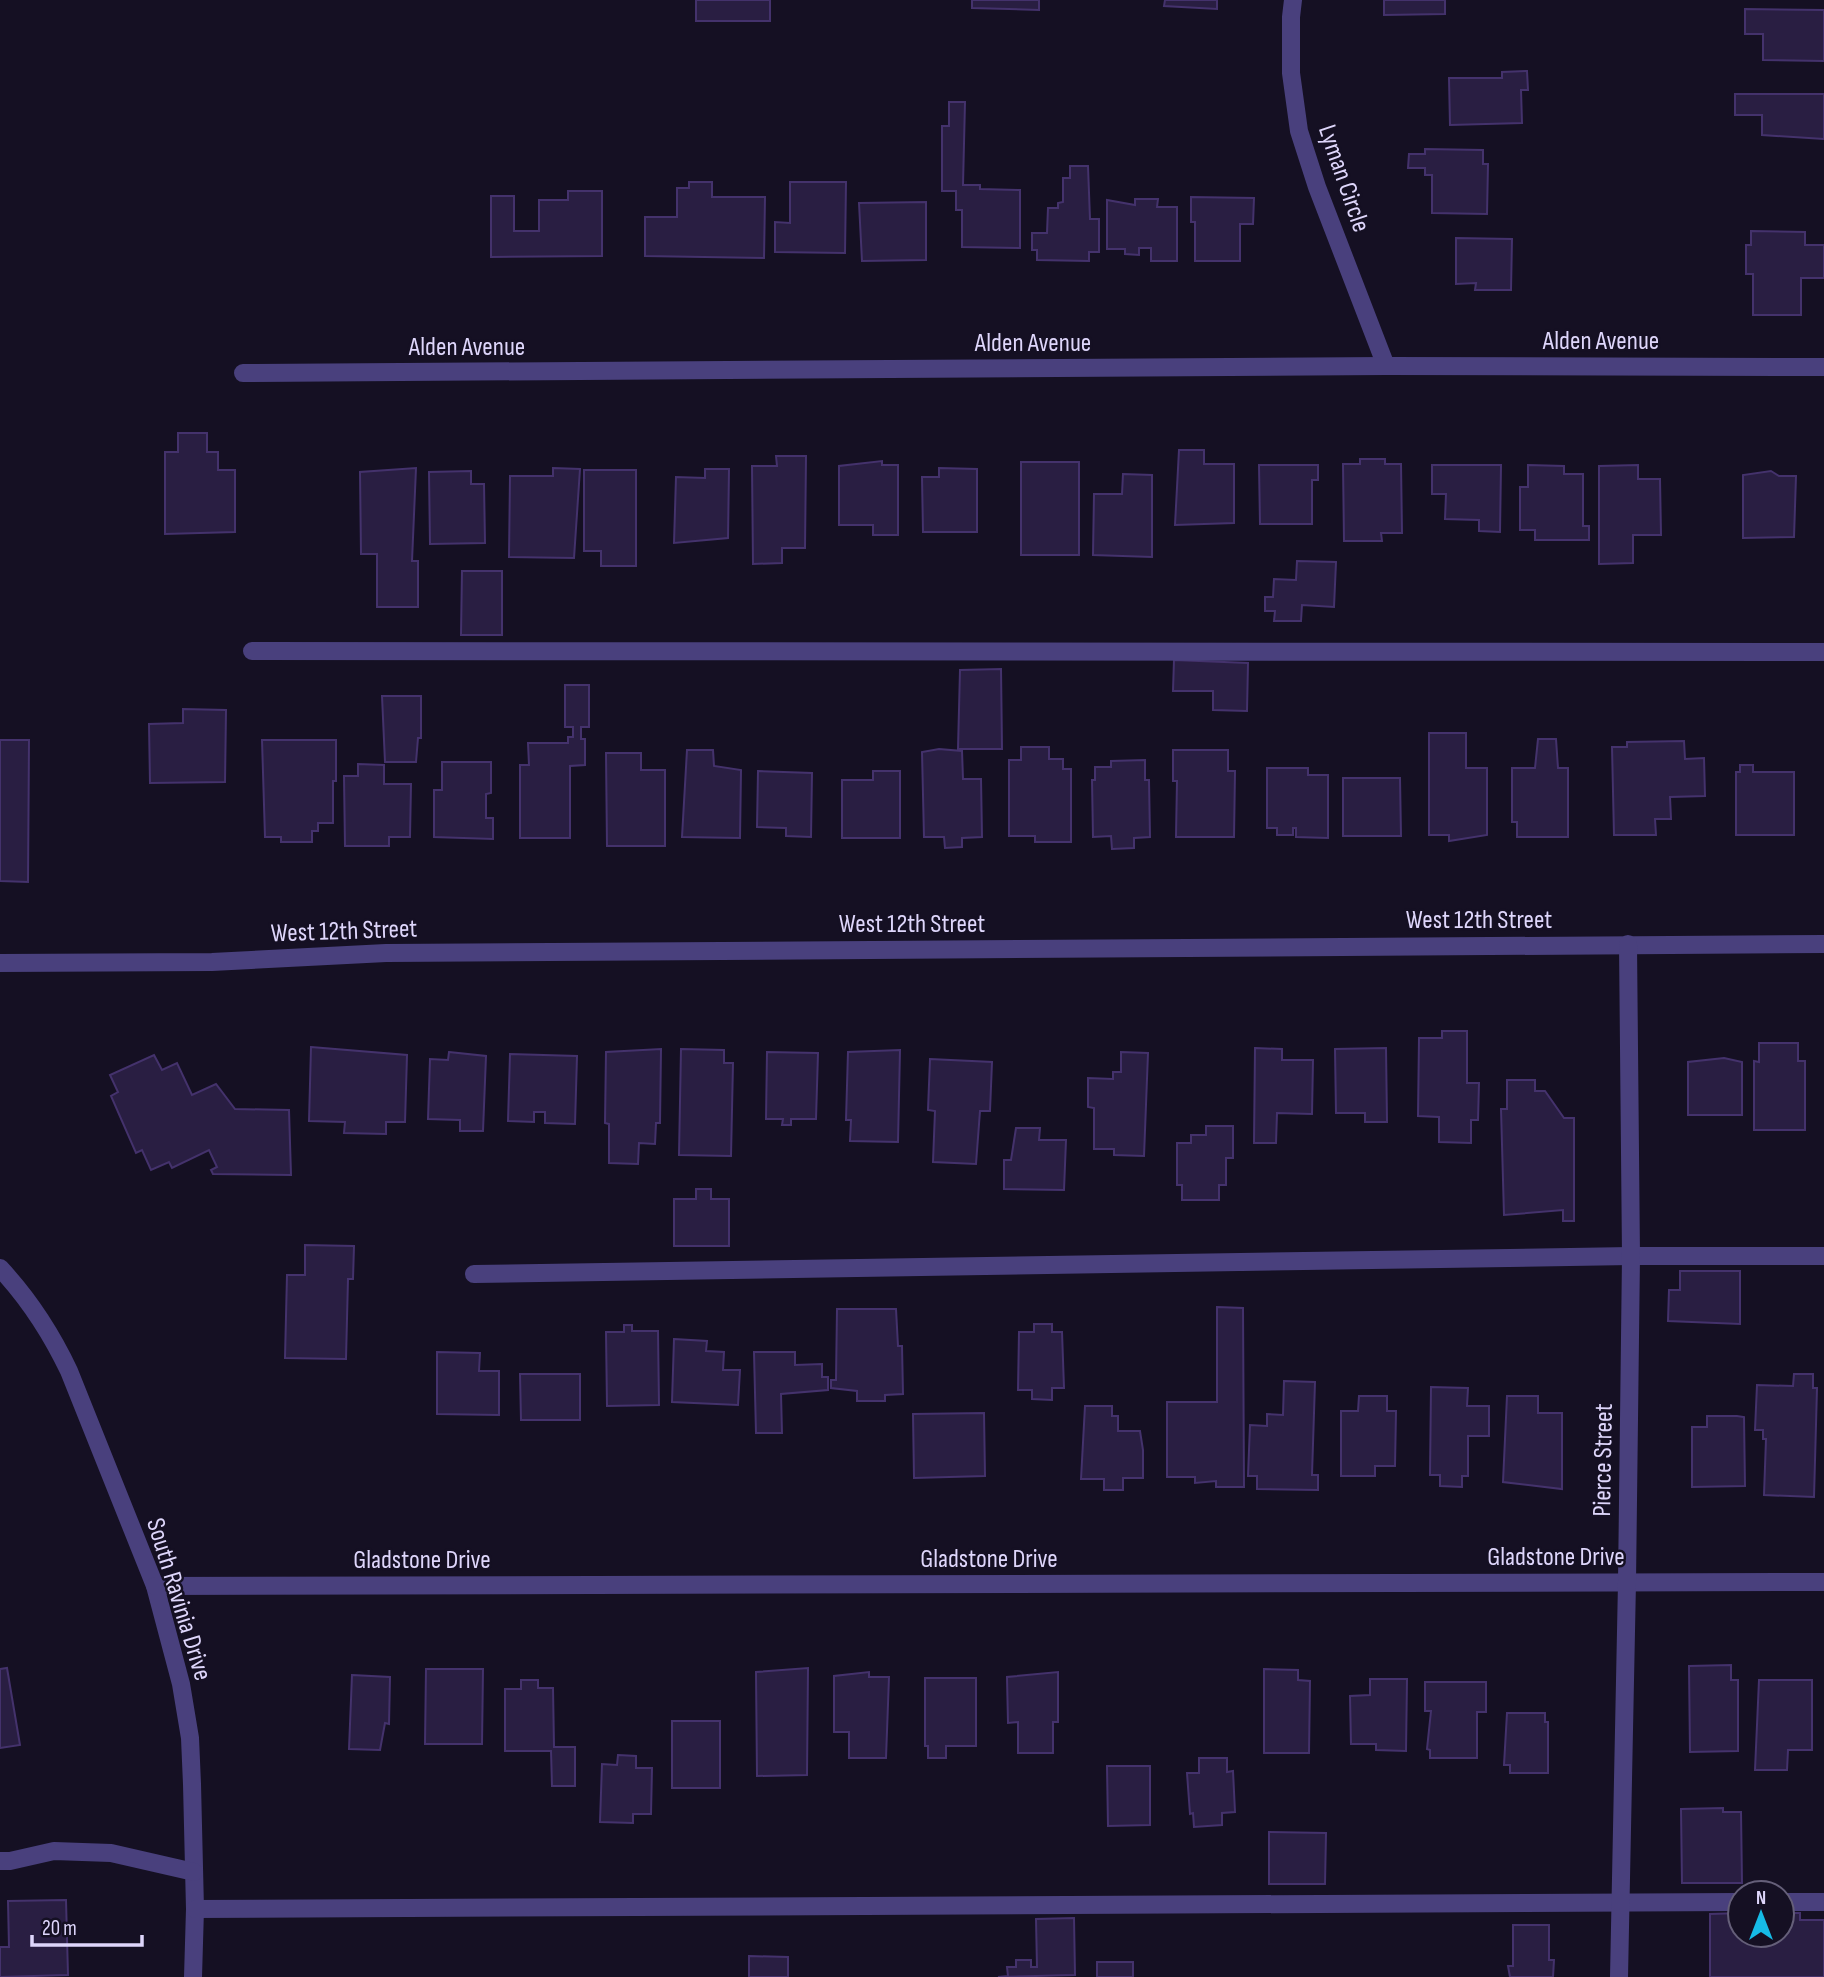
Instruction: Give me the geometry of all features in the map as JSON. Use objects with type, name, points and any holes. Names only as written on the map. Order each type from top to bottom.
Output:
[{"type":"street","name":"Lyman Circle","points":[[1293,0],[1291,73],[1299,131],[1317,187],[1386,366]]},
{"type":"street","name":"Alden Avenue","points":[[243,373],[1386,366],[1824,368]]},
{"type":"street","points":[[251,651],[1824,652]]},
{"type":"street","name":"Pierce Street","points":[[1619,1977],[1631,1256],[1628,944]]},
{"type":"street","name":"West 12th Street","points":[[0,963],[212,962],[386,953],[1824,944]]},
{"type":"street","points":[[474,1274],[1631,1256],[1824,1256]]},
{"type":"street","name":"South Ravinia Drive","points":[[0,1268],[29,1303],[54,1340],[69,1371],[155,1586],[181,1684],[190,1738],[195,1909],[193,1977]]},
{"type":"street","name":"Gladstone Drive","points":[[155,1586],[1824,1582]]},
{"type":"street","points":[[0,1861],[54,1851],[111,1853],[194,1872]]},
{"type":"street","points":[[195,1909],[1726,1902]]},
{"type":"street","points":[[1796,1902],[1824,1902]]},
{"type":"building","points":[[696,0],[770,0],[770,21],[696,21]]},
{"type":"building","points":[[972,0],[1039,0],[1039,10],[972,8]]},
{"type":"building","points":[[1165,0],[1217,0],[1217,9],[1164,6]]},
{"type":"building","points":[[1384,0],[1445,0],[1445,14],[1384,15]]},
{"type":"building","points":[[1745,9],[1824,10],[1824,61],[1763,60],[1763,34],[1745,34]]},
{"type":"building","points":[[1527,71],[1528,90],[1521,90],[1522,123],[1450,125],[1449,78],[1502,78],[1502,72]]},
{"type":"building","points":[[1735,94],[1824,94],[1824,139],[1762,135],[1762,115],[1735,115]]},
{"type":"building","points":[[949,102],[965,102],[963,185],[980,185],[980,189],[1020,190],[1020,248],[962,247],[962,210],[956,210],[956,191],[942,191],[942,126],[949,126]]},
{"type":"building","points":[[1425,149],[1483,150],[1483,164],[1488,164],[1487,214],[1432,213],[1432,175],[1425,175],[1425,168],[1408,168],[1409,154],[1425,154]]},
{"type":"building","points":[[1070,166],[1088,166],[1090,219],[1099,219],[1099,252],[1089,252],[1089,261],[1037,260],[1037,250],[1032,250],[1032,233],[1047,233],[1048,208],[1058,208],[1058,203],[1063,202],[1063,178],[1070,178]]},
{"type":"building","points":[[689,182],[712,182],[712,197],[765,197],[764,258],[645,256],[645,217],[677,217],[677,188],[689,188]]},
{"type":"building","points":[[790,182],[846,182],[845,253],[775,252],[775,222],[790,223]]},
{"type":"building","points":[[568,191],[602,191],[602,256],[491,257],[491,196],[514,196],[514,231],[539,231],[539,200],[568,200]]},
{"type":"building","points":[[1191,197],[1254,198],[1253,224],[1240,224],[1240,261],[1195,261],[1195,222],[1191,222]]},
{"type":"building","points":[[1135,199],[1158,199],[1157,207],[1177,207],[1177,261],[1151,261],[1151,248],[1139,248],[1139,255],[1125,254],[1125,249],[1107,249],[1107,200],[1135,205]]},
{"type":"building","points":[[926,202],[926,260],[862,261],[859,203]]},
{"type":"building","points":[[1751,231],[1805,232],[1805,245],[1824,245],[1824,278],[1801,278],[1801,315],[1753,315],[1753,274],[1746,274],[1746,245],[1751,245]]},
{"type":"building","points":[[1456,238],[1512,239],[1511,290],[1475,290],[1476,283],[1456,284]]},
{"type":"building","points":[[178,433],[207,433],[207,452],[218,452],[218,470],[235,470],[235,532],[165,534],[165,452],[178,452]]},
{"type":"building","points":[[1179,450],[1204,450],[1204,464],[1234,464],[1234,523],[1175,525]]},
{"type":"building","points":[[776,456],[806,456],[805,548],[782,548],[782,563],[753,564],[752,466],[777,466]]},
{"type":"building","points":[[1360,459],[1385,459],[1385,464],[1401,464],[1402,533],[1381,533],[1382,541],[1344,541],[1343,464],[1360,464]]},
{"type":"building","points":[[882,461],[882,465],[898,465],[898,535],[873,535],[873,525],[839,525],[839,466]]},
{"type":"building","points":[[1021,462],[1079,462],[1079,555],[1021,555]]},
{"type":"building","points":[[1259,465],[1318,465],[1318,480],[1312,480],[1312,524],[1260,524]]},
{"type":"building","points":[[1432,465],[1501,465],[1500,532],[1479,531],[1479,520],[1445,519],[1446,494],[1432,494]]},
{"type":"building","points":[[1528,465],[1564,466],[1564,474],[1583,474],[1583,526],[1589,526],[1589,540],[1535,540],[1535,530],[1520,530],[1520,487],[1528,487]]},
{"type":"building","points":[[1638,465],[1638,479],[1660,479],[1661,535],[1633,535],[1633,563],[1599,564],[1599,466]]},
{"type":"building","points":[[416,468],[412,561],[418,561],[418,607],[377,607],[377,554],[361,554],[360,472]]},
{"type":"building","points":[[553,468],[580,469],[574,558],[509,557],[510,476],[553,476]]},
{"type":"building","points":[[939,468],[977,469],[977,532],[923,532],[922,477],[939,477]]},
{"type":"building","points":[[705,469],[729,469],[728,538],[674,543],[676,477],[705,478]]},
{"type":"building","points":[[584,470],[636,470],[636,566],[601,566],[601,551],[584,551]]},
{"type":"building","points":[[471,471],[471,484],[484,484],[485,543],[430,544],[429,472]]},
{"type":"building","points":[[1771,471],[1779,476],[1796,476],[1794,537],[1743,538],[1743,475]]},
{"type":"building","points":[[1123,474],[1152,475],[1152,557],[1093,555],[1094,494],[1122,494]]},
{"type":"building","points":[[1297,561],[1336,562],[1334,607],[1302,605],[1301,621],[1274,621],[1275,611],[1265,611],[1265,597],[1273,597],[1274,579],[1296,580]]},
{"type":"building","points":[[462,571],[502,571],[502,635],[461,635]]},
{"type":"building","points":[[1174,660],[1248,663],[1247,711],[1213,710],[1213,691],[1173,691]]},
{"type":"building","points":[[1001,669],[1002,749],[958,749],[960,670]]},
{"type":"building","points":[[565,685],[589,685],[589,727],[581,727],[581,739],[585,739],[585,765],[570,766],[570,838],[520,838],[520,765],[529,765],[528,743],[568,743],[568,737],[573,737],[573,727],[565,727]]},
{"type":"building","points":[[382,696],[421,696],[421,738],[418,738],[416,762],[385,762]]},
{"type":"building","points":[[183,709],[226,710],[225,782],[150,783],[149,724],[183,723]]},
{"type":"building","points":[[1429,733],[1466,733],[1466,768],[1487,768],[1487,835],[1449,841],[1449,835],[1429,835]]},
{"type":"building","points":[[1538,739],[1556,739],[1558,768],[1568,768],[1568,837],[1517,837],[1517,822],[1512,822],[1512,768],[1535,768]]},
{"type":"building","points":[[0,740],[29,740],[28,882],[0,881]]},
{"type":"building","points":[[262,740],[336,740],[333,823],[318,823],[318,831],[312,831],[312,842],[281,842],[281,837],[265,837]]},
{"type":"building","points":[[1684,741],[1685,759],[1704,758],[1705,796],[1670,797],[1671,819],[1655,819],[1656,835],[1614,835],[1612,747],[1627,747],[1627,742]]},
{"type":"building","points":[[1021,747],[1049,747],[1049,759],[1063,759],[1063,769],[1071,769],[1071,842],[1035,842],[1035,836],[1009,836],[1009,760],[1021,760]]},
{"type":"building","points":[[939,749],[962,751],[963,779],[981,779],[982,837],[962,838],[962,847],[945,848],[944,837],[924,837],[922,752]]},
{"type":"building","points":[[687,750],[713,750],[714,766],[741,770],[740,838],[682,837]]},
{"type":"building","points":[[1173,750],[1228,750],[1228,771],[1235,771],[1234,837],[1176,837],[1177,781],[1173,781]]},
{"type":"building","points":[[606,753],[641,753],[641,770],[665,770],[665,846],[607,846]]},
{"type":"building","points":[[1145,760],[1145,780],[1149,780],[1150,837],[1134,838],[1134,848],[1112,849],[1111,836],[1093,837],[1092,780],[1095,780],[1095,767],[1111,767],[1111,761]]},
{"type":"building","points":[[442,762],[491,762],[491,793],[486,794],[486,818],[493,818],[493,839],[434,837],[434,790],[442,790]]},
{"type":"building","points":[[358,764],[384,765],[384,784],[411,784],[410,837],[389,837],[389,846],[345,846],[344,776],[358,776]]},
{"type":"building","points":[[1740,765],[1753,765],[1753,772],[1794,772],[1794,835],[1736,835],[1736,772],[1740,772]]},
{"type":"building","points":[[1267,768],[1308,768],[1308,775],[1328,775],[1328,838],[1296,837],[1296,828],[1293,828],[1293,835],[1277,835],[1277,828],[1267,828]]},
{"type":"building","points":[[758,771],[812,773],[811,837],[786,836],[786,828],[757,827]]},
{"type":"building","points":[[873,771],[900,771],[900,838],[842,838],[842,780],[873,780]]},
{"type":"building","points":[[1343,778],[1400,778],[1401,836],[1343,836]]},
{"type":"building","points":[[1442,1031],[1467,1031],[1467,1083],[1479,1083],[1478,1120],[1471,1120],[1471,1143],[1439,1142],[1439,1117],[1418,1116],[1419,1038],[1442,1038]]},
{"type":"building","points":[[1759,1043],[1798,1043],[1798,1061],[1805,1061],[1805,1130],[1754,1130],[1754,1061],[1759,1062]]},
{"type":"building","points":[[311,1047],[407,1055],[405,1122],[386,1122],[386,1134],[344,1133],[345,1122],[309,1121]]},
{"type":"building","points":[[1255,1048],[1282,1049],[1282,1060],[1313,1060],[1312,1114],[1277,1113],[1276,1143],[1254,1143]]},
{"type":"building","points":[[1386,1048],[1387,1122],[1365,1122],[1365,1113],[1336,1113],[1335,1049]]},
{"type":"building","points":[[661,1049],[660,1123],[656,1123],[655,1144],[639,1143],[638,1164],[609,1163],[609,1124],[605,1123],[606,1052]]},
{"type":"building","points":[[681,1049],[724,1050],[724,1063],[733,1063],[731,1156],[679,1155]]},
{"type":"building","points":[[900,1050],[898,1142],[850,1141],[851,1120],[846,1120],[848,1052]]},
{"type":"building","points":[[449,1052],[486,1056],[483,1131],[460,1131],[460,1120],[428,1119],[430,1059],[448,1060]]},
{"type":"building","points":[[767,1052],[818,1053],[816,1119],[791,1119],[791,1125],[782,1125],[783,1119],[766,1119]]},
{"type":"building","points":[[1121,1052],[1148,1053],[1144,1156],[1114,1155],[1114,1149],[1094,1149],[1094,1108],[1088,1107],[1088,1078],[1113,1079],[1113,1072],[1121,1072]]},
{"type":"building","points":[[510,1054],[577,1056],[575,1124],[545,1123],[545,1112],[534,1112],[534,1122],[508,1121]]},
{"type":"building","points":[[154,1055],[162,1070],[177,1063],[192,1095],[216,1084],[235,1109],[289,1110],[291,1175],[213,1174],[211,1170],[217,1167],[209,1150],[172,1168],[169,1162],[151,1170],[142,1150],[136,1153],[111,1096],[118,1092],[110,1075]]},
{"type":"building","points":[[1724,1058],[1742,1062],[1742,1115],[1688,1115],[1688,1062]]},
{"type":"building","points":[[930,1059],[992,1062],[990,1111],[980,1111],[976,1164],[933,1162],[935,1111],[928,1110]]},
{"type":"building","points":[[1507,1080],[1535,1080],[1535,1091],[1545,1091],[1564,1118],[1574,1118],[1574,1221],[1563,1221],[1563,1210],[1504,1215],[1501,1109],[1507,1109]]},
{"type":"building","points":[[1206,1126],[1233,1126],[1233,1158],[1226,1158],[1226,1185],[1219,1185],[1219,1200],[1182,1200],[1182,1185],[1177,1185],[1177,1143],[1191,1143],[1191,1135],[1206,1135]]},
{"type":"building","points":[[1016,1128],[1040,1128],[1039,1140],[1066,1140],[1064,1190],[1004,1189],[1004,1160],[1011,1160]]},
{"type":"building","points":[[696,1189],[711,1189],[711,1199],[729,1199],[729,1246],[674,1246],[674,1199],[696,1199]]},
{"type":"building","points":[[305,1245],[354,1246],[353,1279],[348,1279],[346,1359],[285,1358],[287,1275],[305,1275]]},
{"type":"building","points":[[1680,1271],[1740,1271],[1740,1324],[1668,1321],[1669,1290],[1680,1290]]},
{"type":"building","points":[[1217,1307],[1243,1308],[1244,1487],[1216,1487],[1216,1481],[1195,1483],[1195,1477],[1167,1477],[1167,1402],[1217,1402]]},
{"type":"building","points":[[837,1309],[896,1309],[898,1346],[902,1346],[903,1394],[885,1395],[885,1401],[857,1401],[857,1391],[831,1388],[831,1380],[836,1380]]},
{"type":"building","points":[[1034,1324],[1052,1324],[1052,1332],[1062,1332],[1064,1388],[1052,1388],[1052,1400],[1032,1399],[1032,1390],[1018,1390],[1019,1332],[1034,1332]]},
{"type":"building","points":[[624,1325],[632,1325],[632,1331],[658,1331],[659,1405],[607,1406],[606,1332],[624,1332]]},
{"type":"building","points":[[674,1339],[707,1341],[706,1351],[724,1352],[723,1370],[740,1370],[738,1405],[672,1402]]},
{"type":"building","points":[[437,1352],[480,1353],[479,1371],[499,1371],[499,1415],[437,1414]]},
{"type":"building","points":[[754,1352],[795,1352],[795,1365],[822,1364],[822,1377],[828,1377],[828,1390],[781,1394],[782,1433],[756,1433]]},
{"type":"building","points":[[520,1374],[580,1374],[580,1420],[521,1420]]},
{"type":"building","points":[[1794,1374],[1813,1374],[1813,1388],[1817,1388],[1814,1497],[1764,1495],[1766,1439],[1763,1439],[1763,1430],[1755,1430],[1757,1385],[1793,1386]]},
{"type":"building","points":[[1284,1381],[1315,1382],[1312,1475],[1318,1475],[1318,1490],[1257,1489],[1257,1476],[1248,1476],[1250,1425],[1267,1426],[1267,1414],[1283,1415]]},
{"type":"building","points":[[1431,1387],[1468,1388],[1467,1406],[1489,1406],[1489,1436],[1468,1436],[1468,1476],[1462,1476],[1462,1487],[1440,1486],[1440,1475],[1430,1475]]},
{"type":"building","points":[[1359,1396],[1387,1396],[1387,1411],[1396,1411],[1395,1466],[1375,1466],[1375,1476],[1341,1476],[1341,1411],[1358,1411]]},
{"type":"building","points":[[1507,1396],[1538,1396],[1538,1413],[1562,1413],[1562,1489],[1503,1482]]},
{"type":"building","points":[[1085,1406],[1112,1406],[1112,1416],[1118,1416],[1118,1431],[1140,1431],[1143,1478],[1123,1478],[1123,1490],[1104,1490],[1104,1479],[1081,1479]]},
{"type":"building","points":[[984,1413],[985,1476],[914,1478],[913,1414]]},
{"type":"building","points":[[1707,1416],[1744,1417],[1745,1486],[1692,1487],[1692,1427],[1707,1427]]},
{"type":"building","points":[[1731,1665],[1731,1680],[1738,1680],[1738,1751],[1690,1752],[1689,1666]]},
{"type":"building","points":[[7,1668],[20,1745],[0,1748],[0,1669]]},
{"type":"building","points":[[808,1668],[807,1775],[757,1776],[756,1672]]},
{"type":"building","points":[[426,1669],[483,1669],[482,1744],[425,1744]]},
{"type":"building","points":[[1264,1669],[1298,1670],[1298,1680],[1310,1681],[1309,1753],[1264,1753]]},
{"type":"building","points":[[869,1672],[869,1677],[889,1677],[886,1758],[849,1758],[849,1732],[834,1732],[834,1676]]},
{"type":"building","points":[[1058,1672],[1058,1722],[1053,1722],[1053,1753],[1018,1753],[1018,1722],[1008,1723],[1007,1677]]},
{"type":"building","points":[[352,1675],[390,1677],[389,1724],[385,1723],[380,1750],[349,1749]]},
{"type":"building","points":[[925,1678],[976,1678],[976,1746],[946,1746],[946,1758],[928,1758],[928,1746],[925,1746]]},
{"type":"building","points":[[1370,1679],[1407,1679],[1406,1751],[1376,1750],[1376,1744],[1351,1744],[1350,1696],[1370,1695]]},
{"type":"building","points":[[521,1680],[538,1680],[538,1688],[553,1688],[554,1747],[575,1747],[575,1786],[552,1786],[551,1751],[505,1751],[505,1689],[521,1689]]},
{"type":"building","points":[[1759,1680],[1812,1680],[1812,1750],[1788,1750],[1787,1770],[1755,1770]]},
{"type":"building","points":[[1425,1682],[1486,1682],[1486,1712],[1477,1712],[1477,1758],[1430,1758],[1430,1750],[1427,1749],[1431,1711],[1425,1711]]},
{"type":"building","points":[[1507,1713],[1545,1713],[1545,1722],[1548,1722],[1548,1773],[1510,1773],[1510,1765],[1504,1765]]},
{"type":"building","points":[[672,1721],[720,1721],[720,1788],[672,1788]]},
{"type":"building","points":[[618,1755],[636,1756],[636,1768],[652,1768],[651,1814],[633,1814],[633,1823],[600,1822],[602,1764],[617,1765]]},
{"type":"building","points":[[1199,1758],[1227,1758],[1227,1772],[1233,1771],[1235,1812],[1222,1813],[1222,1825],[1194,1827],[1193,1813],[1190,1814],[1187,1773],[1199,1773]]},
{"type":"building","points":[[1107,1766],[1150,1766],[1150,1825],[1108,1826]]},
{"type":"building","points":[[1723,1808],[1723,1812],[1741,1812],[1742,1879],[1726,1879],[1726,1883],[1682,1883],[1681,1809]]},
{"type":"building","points":[[1269,1832],[1326,1833],[1325,1884],[1269,1884]]},
{"type":"building","points":[[66,1900],[68,1975],[0,1977],[0,1947],[9,1947],[8,1901]]},
{"type":"building","points":[[1726,1913],[1726,1949],[1796,1949],[1796,1913],[1800,1913],[1800,1920],[1824,1920],[1824,1977],[1710,1977],[1710,1914]]},
{"type":"building","points":[[1074,1918],[1075,1975],[998,1977],[1008,1976],[1007,1967],[1016,1967],[1016,1960],[1031,1960],[1031,1967],[1037,1967],[1036,1919]]},
{"type":"building","points":[[1513,1925],[1549,1925],[1549,1960],[1554,1960],[1553,1977],[1510,1977],[1508,1966],[1513,1966]]},
{"type":"building","points":[[749,1956],[788,1957],[788,1977],[749,1977]]},
{"type":"building","points":[[1097,1962],[1133,1962],[1133,1977],[1097,1977]]}]
